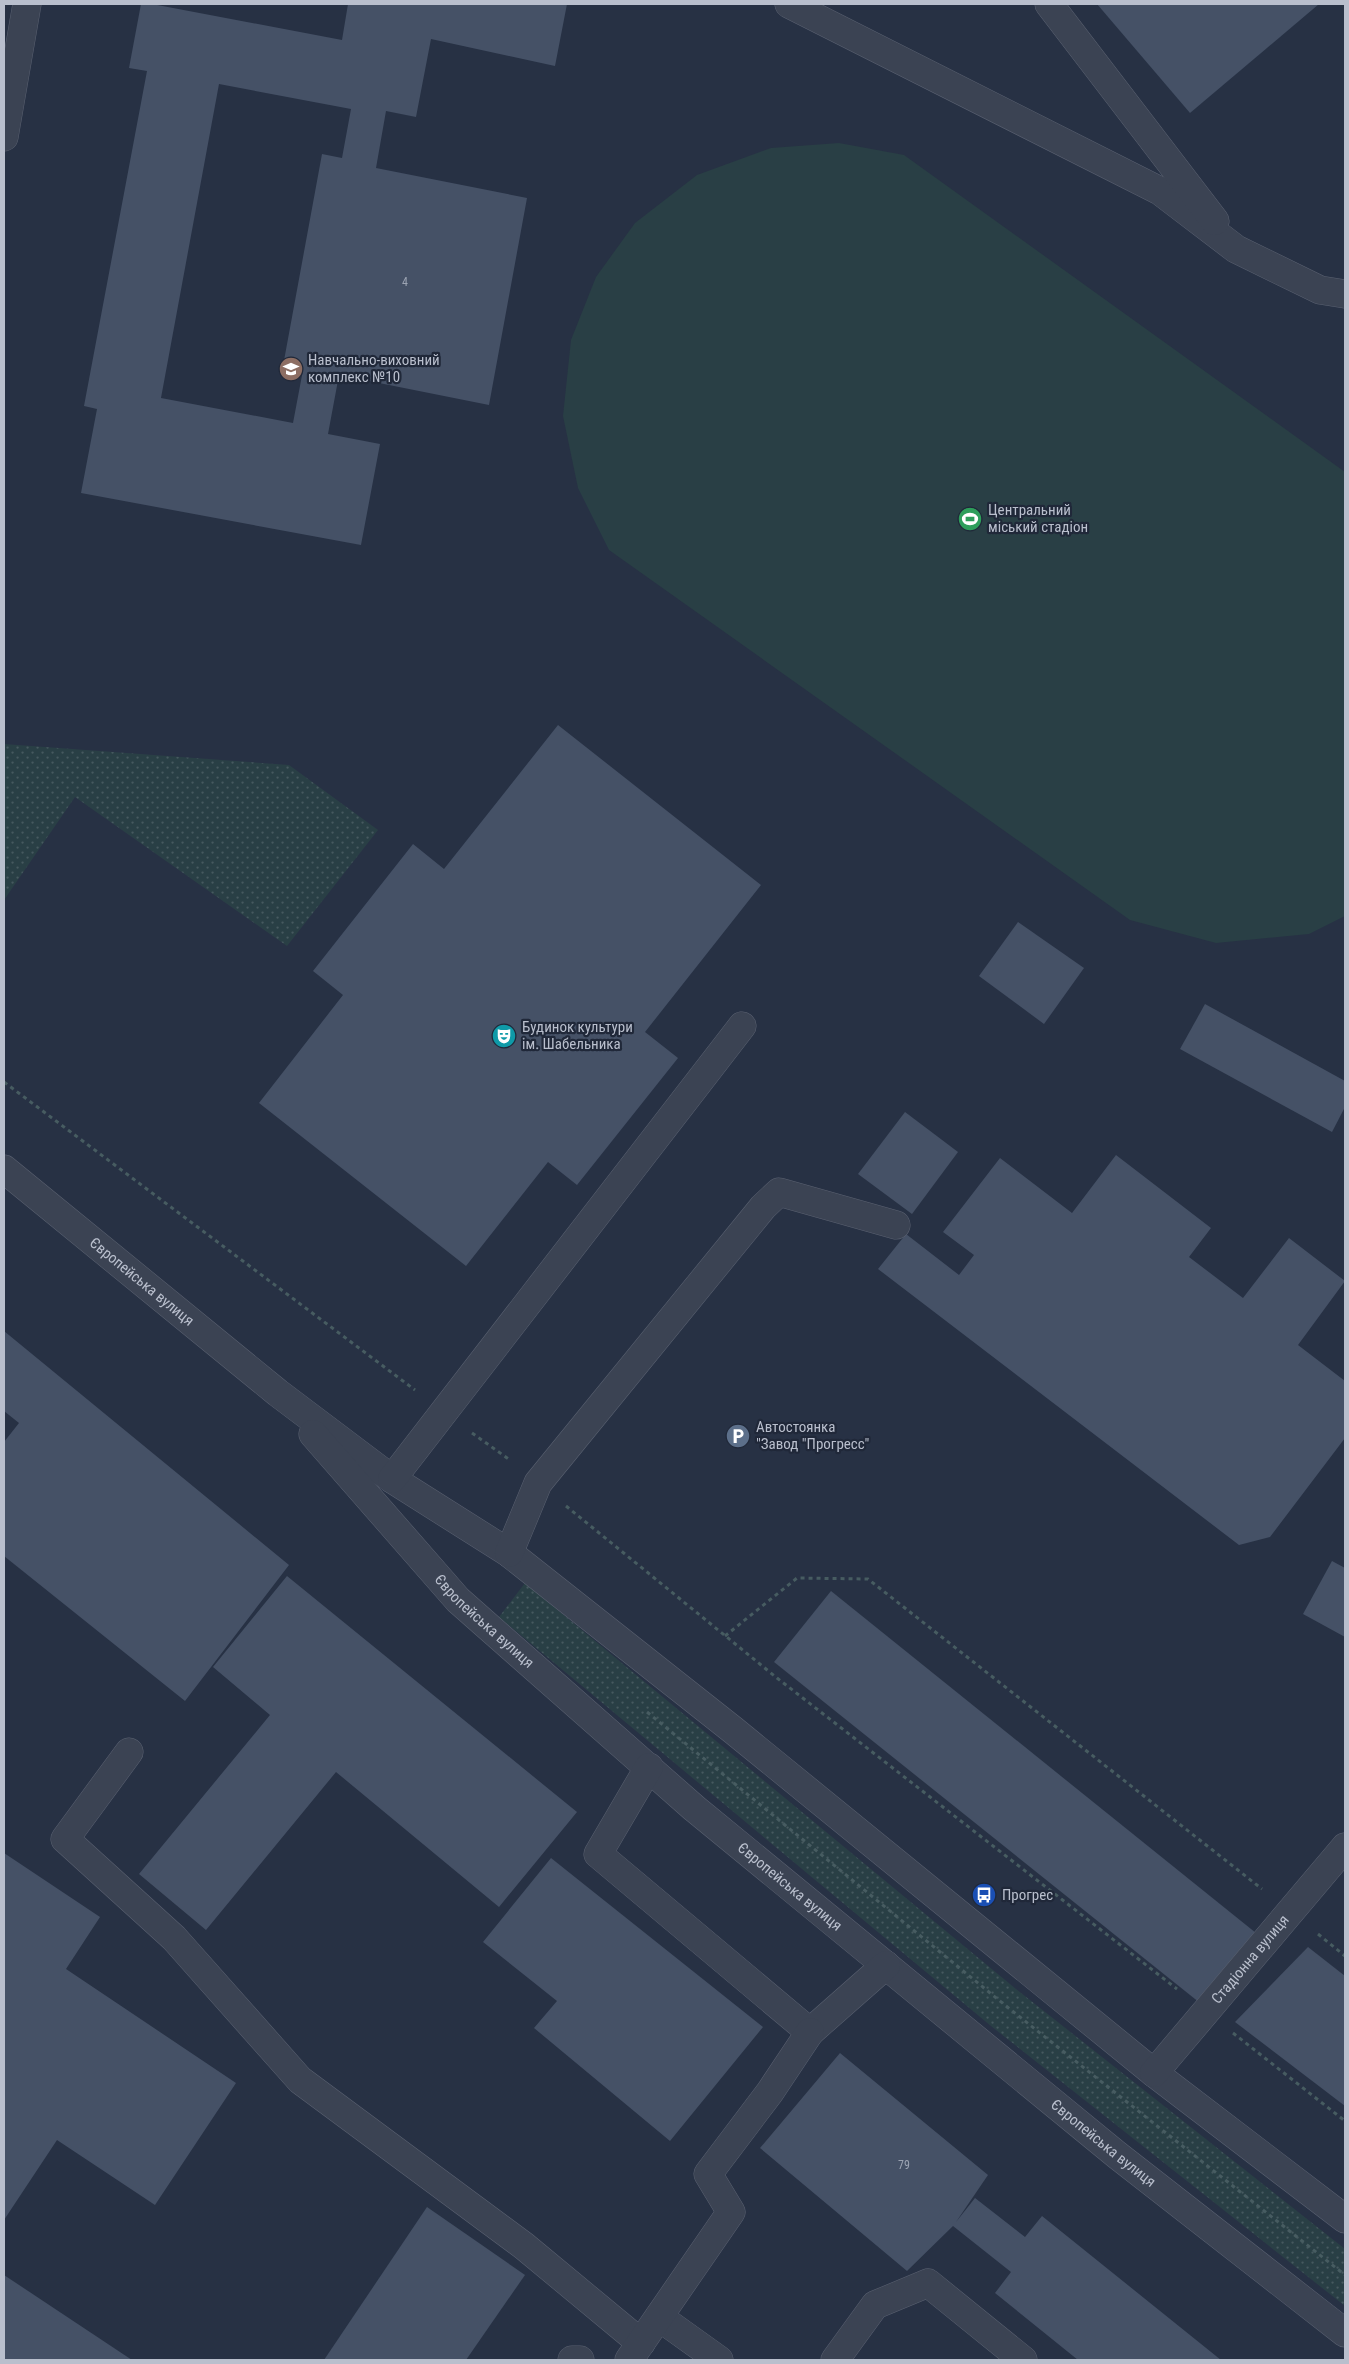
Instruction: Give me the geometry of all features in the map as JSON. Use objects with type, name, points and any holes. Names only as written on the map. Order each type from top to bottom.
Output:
[{"type":"street","points":[[4,137],[27,4]]},
{"type":"street","points":[[789,4],[1160,191],[1236,249],[1320,290],[1345,294]]},
{"type":"street","points":[[1049,4],[1236,249]]},
{"type":"street","points":[[392,1479],[742,1026]]},
{"type":"street","name":"Європейська вулиця","points":[[4,1170],[278,1393],[392,1479],[509,1553],[755,1749],[1154,2073],[1345,2219]]},
{"type":"street","points":[[509,1553],[538,1483],[763,1207],[779,1192],[896,1225]]},
{"type":"street","name":"Європейська вулиця","points":[[278,1393],[458,1600],[694,1808],[1117,2155],[1345,2332]]},
{"type":"street","points":[[129,1752],[65,1840],[174,1938],[300,2080],[524,2246],[635,2352],[732,2212],[708,2174],[770,2092],[810,2032],[886,1965]]},
{"type":"street","points":[[648,1767],[598,1854],[810,2032]]},
{"type":"street","name":"Стадіонна вулиця","points":[[1154,2073],[1345,1847]]},
{"type":"street","points":[[836,2360],[875,2305],[928,2283],[1023,2360]]},
{"type":"street","points":[[659,2317],[720,2360]]},
{"type":"street","points":[[572,2360],[580,2360]]},
{"type":"path","points":[[4,1082],[514,1464]]},
{"type":"path","points":[[560,1501],[725,1636],[1345,2121]]},
{"type":"path","points":[[725,1636],[797,1578],[868,1579],[1345,1956]]},
{"type":"path","points":[[642,1708],[1006,2006],[1345,2275]]},
{"type":"green space","name":"Центральний міський стадіон","points":[[839,143],[904,155],[1345,472],[1345,916],[1309,934],[1216,943],[1130,920],[609,550],[578,488],[563,416],[571,340],[596,277],[635,223],[697,175],[771,148]]},
{"type":"green space","points":[[4,744],[289,765],[378,830],[287,946],[75,797],[4,900]]},
{"type":"green space","points":[[525,1583],[1016,1989],[1345,2249],[1345,2306],[991,2026],[499,1617]]},
{"type":"building","points":[[141,4],[152,4],[342,40],[348,4],[567,4],[555,66],[431,39],[416,117],[386,111],[376,168],[527,198],[489,405],[339,375],[328,434],[380,444],[361,545],[81,493],[97,409],[84,406],[147,71],[129,68]],"holes":[[[219,84],[351,109],[342,158],[322,154],[283,366],[303,370],[293,423],[161,398]]]},
{"type":"building","points":[[1097,4],[1319,4],[1190,113]]},
{"type":"building","name":"Будинок культури ім. Шабельника","points":[[558,725],[761,885],[645,1032],[678,1058],[577,1185],[548,1162],[466,1266],[259,1103],[343,995],[313,971],[413,844],[444,869]]},
{"type":"building","points":[[1018,922],[1084,968],[1044,1024],[979,976]]},
{"type":"building","points":[[1205,1004],[1345,1081],[1345,1107],[1332,1132],[1180,1049]]},
{"type":"building","points":[[905,1112],[958,1152],[912,1214],[858,1174]]},
{"type":"building","points":[[1116,1155],[1211,1228],[1189,1257],[1243,1298],[1289,1238],[1345,1281],[1298,1345],[1345,1381],[1345,1438],[1270,1537],[1239,1545],[878,1269],[906,1234],[959,1275],[974,1255],[943,1232],[1000,1158],[1072,1213]]},
{"type":"building","points":[[4,1331],[289,1565],[185,1701],[4,1556],[4,1442],[19,1423],[4,1411]]},
{"type":"building","points":[[1332,1561],[1345,1568],[1345,1637],[1303,1614]]},
{"type":"building","points":[[287,1576],[577,1812],[499,1907],[336,1772],[206,1930],[139,1874],[270,1715],[213,1667]]},
{"type":"building","points":[[831,1591],[1256,1933],[1200,2003],[774,1662]]},
{"type":"building","points":[[4,1853],[100,1917],[66,1969],[236,2083],[155,2205],[57,2140],[4,2220]]},
{"type":"building","points":[[551,1858],[763,2027],[670,2141],[534,2028],[557,2001],[483,1942]]},
{"type":"building","points":[[1308,1947],[1345,1976],[1345,2106],[1235,2022]]},
{"type":"building","points":[[840,2053],[988,2175],[956,2222],[975,2198],[1025,2237],[1042,2216],[1221,2360],[1078,2360],[995,2293],[1011,2272],[953,2226],[907,2271],[760,2148]]},
{"type":"building","points":[[427,2207],[525,2275],[466,2360],[324,2360]]},
{"type":"building","points":[[4,2275],[132,2360],[4,2360]]},
{"type":"place","name":"Навчально-виховний комплекс №10","points":[[291,369]]},
{"type":"place","name":"Центральний міський стадіон","points":[[970,519]]},
{"type":"place","name":"Будинок культури ім. Шабельника","points":[[504,1036]]},
{"type":"place","name":"Автостоянка \"Завод \"Прогресс\"","points":[[738,1436]]},
{"type":"place","name":"Прогрес","points":[[984,1895]]}]
